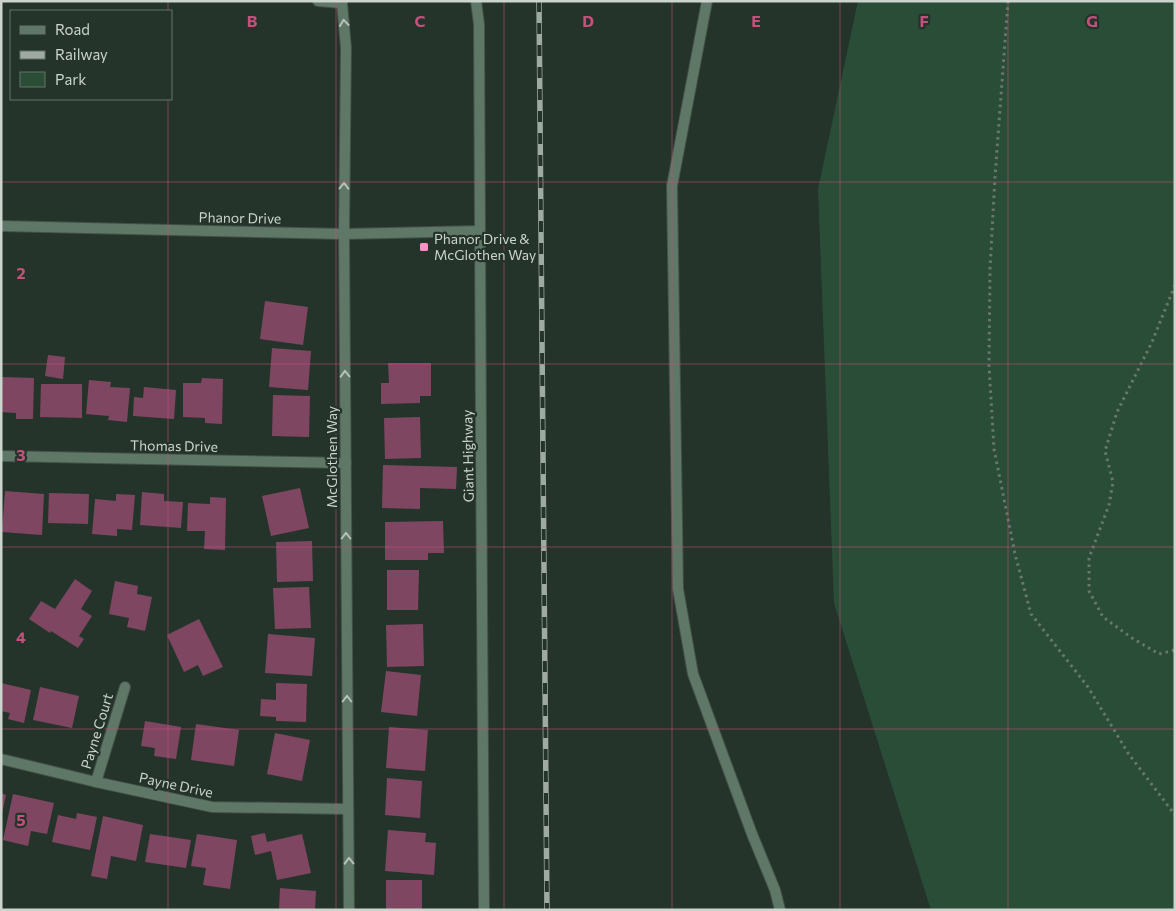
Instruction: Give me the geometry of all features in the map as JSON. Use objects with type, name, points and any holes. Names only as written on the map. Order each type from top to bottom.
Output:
[{"type":"street","name":"McGlothen Way","points":[[318,1],[342,4],[346,48],[344,234],[349,910]]},
{"type":"street","name":"Giant Highway","points":[[476,1],[479,24],[484,910]]},
{"type":"street","points":[[707,1],[672,186],[678,589],[693,674],[752,834],[775,890],[780,910]]},
{"type":"street","name":"Phanor Drive","points":[[1,226],[344,234],[479,230]]},
{"type":"street","name":"Thomas Drive","points":[[1,456],[346,463]]},
{"type":"street","name":"Payne Court","points":[[96,782],[125,687]]},
{"type":"street","name":"Payne Drive","points":[[1,759],[212,807],[348,809]]},
{"type":"path","points":[[1008,1],[994,177],[990,269],[989,365],[994,449],[1013,544],[1031,614],[1088,687],[1128,754],[1175,815]]},
{"type":"path","points":[[1175,286],[1152,342],[1117,412],[1105,451],[1114,482],[1109,505],[1089,558],[1089,591],[1103,617],[1132,638],[1159,654],[1175,650]]},
{"type":"green space","points":[[858,1],[1175,1],[1175,910],[931,910],[834,603],[818,189]]},
{"type":"building","points":[[265,301],[308,307],[303,345],[260,339]]},
{"type":"building","points":[[272,348],[311,351],[308,390],[269,387]]},
{"type":"building","points":[[48,355],[65,357],[63,379],[45,376]]},
{"type":"building","points":[[388,363],[431,363],[431,396],[420,396],[420,403],[381,404],[381,383],[389,383]]},
{"type":"building","points":[[1,377],[34,378],[33,419],[16,419],[16,413],[1,412]]},
{"type":"building","points":[[202,378],[223,379],[222,424],[205,423],[205,418],[183,417],[183,383],[201,383]]},
{"type":"building","points":[[89,380],[111,382],[110,387],[130,388],[127,422],[108,420],[109,416],[86,414]]},
{"type":"building","points":[[41,384],[82,384],[82,418],[40,417]]},
{"type":"building","points":[[144,387],[176,390],[174,419],[133,416],[134,397],[143,398]]},
{"type":"building","points":[[273,395],[310,396],[309,437],[272,436]]},
{"type":"building","points":[[420,417],[421,458],[385,459],[384,418]]},
{"type":"building","points":[[383,465],[457,467],[456,489],[420,488],[420,509],[382,508]]},
{"type":"building","points":[[300,488],[309,528],[271,536],[262,496]]},
{"type":"building","points":[[5,491],[44,494],[42,535],[2,532]]},
{"type":"building","points":[[142,492],[164,494],[164,501],[183,502],[181,528],[140,525]]},
{"type":"building","points":[[49,493],[89,494],[88,524],[48,523]]},
{"type":"building","points":[[116,494],[135,495],[132,530],[117,529],[117,536],[92,534],[95,499],[116,501]]},
{"type":"building","points":[[210,497],[226,498],[225,550],[204,549],[205,531],[187,531],[188,503],[210,504]]},
{"type":"building","points":[[443,521],[444,553],[428,553],[428,560],[385,560],[385,522]]},
{"type":"building","points":[[312,541],[313,581],[277,582],[276,542]]},
{"type":"building","points":[[387,570],[419,570],[418,610],[387,610]]},
{"type":"building","points":[[75,579],[92,591],[81,609],[92,616],[79,636],[84,639],[78,648],[29,619],[41,601],[55,609]]},
{"type":"building","points":[[115,581],[138,586],[137,594],[152,597],[145,631],[127,627],[129,618],[109,614]]},
{"type":"building","points":[[309,587],[311,628],[275,629],[273,588]]},
{"type":"building","points":[[199,619],[223,667],[203,676],[198,665],[184,672],[167,635]]},
{"type":"building","points":[[423,624],[424,666],[387,667],[386,625]]},
{"type":"building","points":[[268,634],[315,638],[312,676],[265,673]]},
{"type":"building","points":[[386,671],[421,675],[417,716],[381,712]]},
{"type":"building","points":[[1,683],[31,690],[24,723],[8,719],[10,713],[1,711]]},
{"type":"building","points":[[276,683],[307,684],[306,722],[276,721],[276,717],[260,716],[261,699],[276,700]]},
{"type":"building","points":[[40,687],[79,696],[72,728],[33,720]]},
{"type":"building","points":[[145,721],[181,727],[176,759],[154,756],[155,748],[141,746]]},
{"type":"building","points":[[196,724],[239,730],[234,766],[191,760]]},
{"type":"building","points":[[389,727],[428,730],[425,771],[386,768]]},
{"type":"building","points":[[275,733],[310,740],[302,781],[267,774]]},
{"type":"building","points":[[387,778],[422,781],[420,818],[385,815]]},
{"type":"building","points":[[1,793],[6,795],[2,814],[1,814]]},
{"type":"building","points":[[13,794],[54,803],[47,834],[31,831],[28,846],[3,840]]},
{"type":"building","points":[[77,813],[97,817],[90,850],[52,842],[58,815],[76,819]]},
{"type":"building","points":[[103,816],[143,825],[136,861],[111,856],[107,879],[91,876]]},
{"type":"building","points":[[388,830],[426,833],[425,842],[436,843],[434,875],[385,871]]},
{"type":"building","points":[[265,833],[267,842],[302,834],[311,873],[277,880],[271,851],[255,855],[251,836]]},
{"type":"building","points":[[150,834],[191,840],[186,868],[145,862]]},
{"type":"building","points":[[197,834],[237,840],[230,889],[203,885],[206,868],[191,866]]},
{"type":"building","points":[[386,880],[422,880],[422,910],[386,910]]},
{"type":"building","points":[[280,888],[316,891],[315,910],[279,910]]},
{"type":"railway","points":[[539,1],[547,910]]},
{"type":"place","name":"Phanor Drive & McGlothen Way","points":[[424,247]]}]
